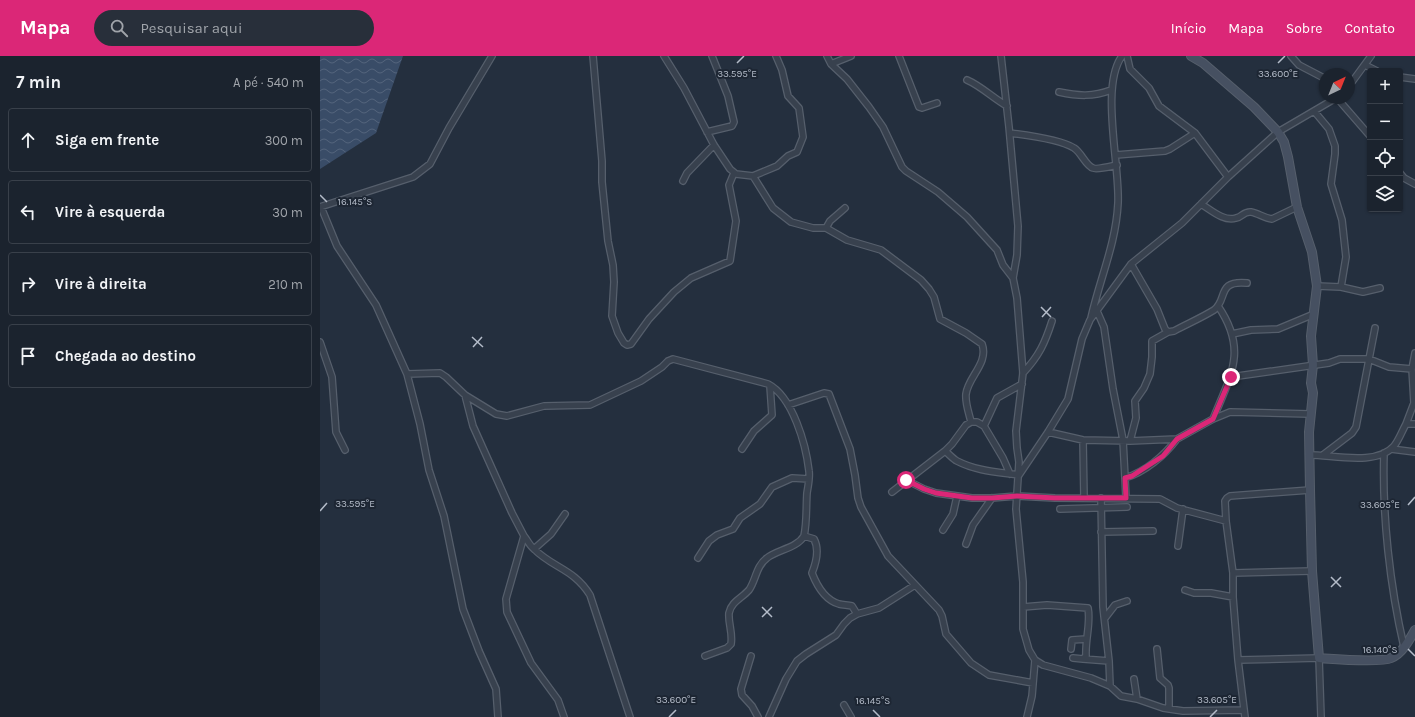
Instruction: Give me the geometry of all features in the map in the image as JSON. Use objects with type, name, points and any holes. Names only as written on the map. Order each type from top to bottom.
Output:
[{"type":"street","points":[[492,56],[449,128],[430,164],[425,169],[413,177],[320,207],[338,246],[376,306],[407,374],[420,424],[429,470],[444,516],[463,609],[479,651],[496,689],[498,717]]},
{"type":"street","points":[[593,56],[602,160],[602,182],[608,241],[613,266],[614,282],[612,316],[616,328],[627,345],[631,344],[651,316],[686,282],[730,261],[736,221],[729,185],[734,173]]},
{"type":"street","points":[[664,56],[684,88],[714,146],[734,173],[753,176],[777,166],[788,156],[798,152],[802,139],[799,108],[788,96],[782,70],[776,56]]},
{"type":"street","points":[[707,132],[732,126],[734,122],[728,96],[712,56]]},
{"type":"street","points":[[827,56],[831,64],[847,79],[883,127],[902,167],[938,192],[967,217],[997,250],[1003,265],[1013,278]]},
{"type":"street","points":[[831,64],[851,56]]},
{"type":"street","points":[[899,56],[919,107],[922,108],[937,103]]},
{"type":"street","points":[[1001,56],[1010,133],[1018,226],[1017,255],[1013,278],[1017,298],[1023,373],[1016,431],[1019,462],[1016,509],[1023,582],[1023,629],[1025,640],[1035,660],[1043,665],[1091,678],[1110,686],[1121,696],[1137,699],[1168,709],[1183,711],[1244,710]]},
{"type":"street","points":[[1019,475],[1068,399],[1082,339],[1090,320],[1114,239],[1118,204],[1117,165],[1111,90],[1118,63],[1122,56]]},
{"type":"street","points":[[1128,56],[1130,70],[1149,88],[1159,106],[1195,133],[1228,177]]},
{"type":"street","points":[[1191,56],[1202,60],[1278,132],[1286,149],[1297,207],[1312,252],[1317,286],[1311,336],[1313,365],[1310,383],[1313,393],[1310,414],[1310,490],[1312,571],[1319,658],[1320,717]]},
{"type":"street","points":[[1291,56],[1299,65],[1319,75]]},
{"type":"street","points":[[1355,78],[1371,56]]},
{"type":"street","points":[[1365,65],[1371,68]]},
{"type":"street","points":[[1403,77],[1415,79]]},
{"type":"street","points":[[967,80],[974,83],[994,99],[1007,106]]},
{"type":"street","points":[[1059,92],[1083,96],[1111,90]]},
{"type":"street","points":[[1090,320],[1131,264],[1182,223],[1228,177],[1278,132],[1326,104]]},
{"type":"street","points":[[1342,104],[1367,133]]},
{"type":"street","points":[[1314,111],[1329,129],[1335,146],[1331,184],[1342,220],[1346,257],[1341,287]]},
{"type":"street","points":[[1010,133],[1036,137],[1070,146],[1078,151],[1092,168],[1117,165]]},
{"type":"street","points":[[1116,155],[1164,151],[1170,149],[1195,133]]},
{"type":"street","points":[[683,181],[687,173],[714,146]]},
{"type":"street","points":[[753,176],[768,201],[779,214],[791,222],[813,228],[826,228],[847,240],[874,247],[887,254],[921,280],[929,289],[934,297],[940,319],[966,333],[982,344],[984,350],[982,360],[967,388],[966,395],[971,422]]},
{"type":"street","points":[[1402,176],[1415,184]]},
{"type":"street","points":[[1202,204],[1218,216],[1231,219],[1236,218],[1245,212],[1250,212],[1272,219],[1297,207]]},
{"type":"street","points":[[826,228],[830,221],[845,208]]},
{"type":"street","points":[[1131,264],[1157,309],[1165,329],[1168,332]]},
{"type":"street","points":[[1130,441],[1136,418],[1135,401],[1144,388],[1150,374],[1152,341],[1215,309],[1227,287],[1236,282],[1247,283]]},
{"type":"street","points":[[1317,286],[1341,287],[1363,292],[1380,288]]},
{"type":"street","points":[[1213,419],[1231,377],[1235,345],[1225,317],[1218,306]]},
{"type":"street","points":[[1097,311],[1104,328],[1113,389],[1123,440],[1126,498]]},
{"type":"street","points":[[1232,334],[1251,330],[1278,329],[1314,314]]},
{"type":"street","points":[[1023,373],[1041,351],[1052,321]]},
{"type":"street","points":[[1323,455],[1352,433],[1356,426],[1375,328]]},
{"type":"street","points":[[320,342],[332,377],[336,432],[345,450]]},
{"type":"street","points":[[1310,455],[1366,458],[1391,450],[1396,444],[1406,424],[1414,403],[1412,369],[1415,353]]},
{"type":"street","points":[[407,374],[440,373],[465,395],[501,416],[507,416],[544,406],[588,406],[641,381],[673,359],[770,386],[788,405],[792,412],[799,430],[808,466],[809,479],[804,536],[799,542],[767,557],[763,561],[748,591],[731,606],[729,618],[731,644],[727,648],[705,656]]},
{"type":"street","points":[[1231,377],[1329,364],[1340,359],[1369,359],[1389,367],[1412,369]]},
{"type":"street","points":[[984,426],[997,398],[1022,384]]},
{"type":"street","points":[[742,448],[754,431],[772,415],[770,386]]},
{"type":"street","points":[[788,405],[824,392],[829,394],[850,449],[859,502],[885,551],[939,610],[946,634],[971,663],[989,675],[1033,684]]},
{"type":"street","points":[[465,395],[473,426],[512,513],[524,536],[534,549],[576,577],[584,585],[590,595],[630,717]]},
{"type":"street","points":[[1125,478],[1132,476],[1163,456],[1177,439],[1213,419],[1230,412],[1310,414]]},
{"type":"street","points":[[892,492],[945,451],[963,428],[971,422],[977,422],[984,426],[1003,458],[1010,474]]},
{"type":"street","points":[[1406,424],[1415,424]]},
{"type":"street","points":[[1048,432],[1083,440],[1130,441],[1177,439]]},
{"type":"street","points":[[1083,440],[1084,498]]},
{"type":"street","points":[[1391,450],[1415,452]]},
{"type":"street","points":[[945,451],[956,460],[968,465],[987,471],[1019,475]]},
{"type":"street","points":[[1384,453],[1386,516],[1394,599],[1404,647]]},
{"type":"street","points":[[698,558],[709,541],[717,535],[733,529],[740,518],[760,504],[772,487],[792,478],[809,479]]},
{"type":"street","points":[[906,480],[931,492],[957,496],[992,498],[1017,496],[1055,498],[1160,499],[1174,507],[1226,521]]},
{"type":"street","points":[[1245,717],[1238,660],[1233,597],[1233,573],[1226,521],[1225,501],[1228,497],[1310,490]]},
{"type":"street","points":[[943,530],[953,514],[957,496]]},
{"type":"street","points":[[966,544],[973,525],[992,498]]},
{"type":"street","points":[[1101,498],[1103,607],[1109,661],[1110,686]]},
{"type":"street","points":[[1060,509],[1101,507],[1127,508]]},
{"type":"street","points":[[1178,546],[1183,509]]},
{"type":"street","points":[[534,549],[551,534],[565,514]]},
{"type":"street","points":[[1101,532],[1153,531]]},
{"type":"street","points":[[524,536],[506,599],[507,612],[531,663],[558,700],[564,717]]},
{"type":"street","points":[[804,536],[814,539],[816,543],[816,562],[812,573],[818,587],[828,598],[839,604],[852,606],[857,614]]},
{"type":"street","points":[[1233,573],[1312,571]]},
{"type":"street","points":[[769,717],[786,679],[797,661],[836,635],[847,620],[857,614],[879,608],[915,585]]},
{"type":"street","points":[[1186,590],[1194,593],[1211,593],[1233,597]]},
{"type":"street","points":[[1105,618],[1115,605],[1127,601]]},
{"type":"street","points":[[1023,607],[1047,605],[1088,608],[1086,656],[1083,659]]},
{"type":"street","points":[[1238,660],[1319,658],[1387,660],[1395,657],[1404,647],[1415,630]]},
{"type":"street","points":[[1071,649],[1072,640],[1086,639]]},
{"type":"street","points":[[1158,649],[1160,678],[1168,685],[1169,688],[1168,709]]},
{"type":"street","points":[[750,656],[741,689],[742,694],[752,706],[758,717]]},
{"type":"street","points":[[1073,658],[1109,661]]},
{"type":"street","points":[[1027,717],[1032,696],[1035,660]]},
{"type":"street","points":[[1134,679],[1137,699]]},
{"type":"street","points":[[844,705],[851,717]]},
{"type":"water","points":[[320,56],[403,56],[376,133],[320,169]]},
{"type":"route","points":[[906,480],[936,493],[972,498],[1017,496],[1055,498],[1126,498],[1125,478],[1132,476],[1163,456],[1177,439],[1213,419],[1231,377]]}]
